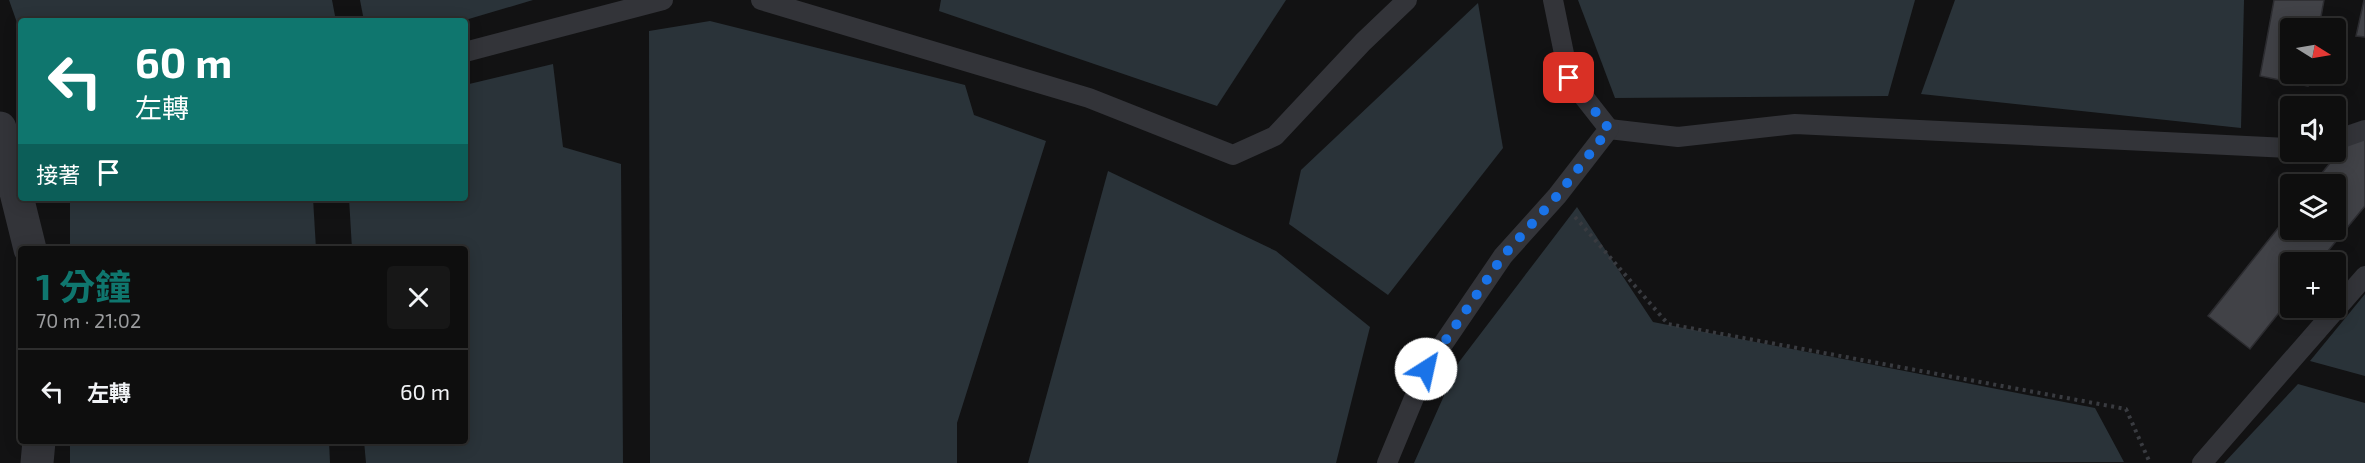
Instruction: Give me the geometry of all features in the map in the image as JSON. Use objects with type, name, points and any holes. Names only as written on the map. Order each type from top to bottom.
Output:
[{"type":"street","points":[[0,128],[14,159],[18,182]]},
{"type":"street","points":[[21,201],[29,246]]},
{"type":"street","points":[[37,463],[39,444]]},
{"type":"lane","points":[[468,51],[663,0]]},
{"type":"lane","points":[[760,0],[1089,98],[1233,155],[1275,136],[1363,42],[1407,0]]},
{"type":"lane","points":[[1553,0],[1569,78],[1609,129],[1678,137],[1795,124],[2280,148]]},
{"type":"lane","points":[[1387,463],[1426,369],[1503,256],[1557,196],[1609,129]]},
{"type":"lane","points":[[2346,137],[2365,130]]},
{"type":"lane","points":[[2202,463],[2365,276]]},
{"type":"path","points":[[1557,196],[1668,324],[2126,409],[2150,463]]},
{"type":"shaded area","points":[[9,0],[332,0],[335,18],[18,18],[18,26]]},
{"type":"shaded area","points":[[360,0],[533,0],[468,19],[363,18]]},
{"type":"shaded area","points":[[941,0],[1286,0],[1217,106],[939,11]]},
{"type":"shaded area","points":[[1578,0],[1915,0],[1888,96],[1615,98]]},
{"type":"shaded area","points":[[1955,0],[2244,0],[2241,128],[1921,94]]},
{"type":"shaded area","points":[[1478,3],[1503,148],[1388,295],[1289,224],[1301,170]]},
{"type":"shaded area","points":[[710,21],[965,85],[974,115],[1046,141],[957,423],[957,463],[650,463],[649,31]]},
{"type":"shaded area","points":[[553,64],[563,147],[621,164],[623,463],[366,463],[364,444],[468,444],[468,246],[352,246],[349,201],[468,201],[468,84]]},
{"type":"shaded area","points":[[1108,171],[1276,251],[1370,327],[1336,463],[1028,463]]},
{"type":"shaded area","points":[[70,201],[313,201],[316,246],[70,246]]},
{"type":"shaded area","points":[[1577,207],[1653,322],[2095,408],[2124,462],[1414,463],[1459,362]]},
{"type":"shaded area","points":[[2365,294],[2365,376],[2310,361]]},
{"type":"shaded area","points":[[2298,384],[2365,403],[2365,463],[2224,463]]},
{"type":"shaded area","points":[[70,444],[329,444],[330,463],[70,463]]},
{"type":"building","points":[[2274,0],[2324,0],[2321,18],[2280,18],[2280,80],[2260,76]]},
{"type":"building","points":[[2365,0],[2365,37],[2356,36]]},
{"type":"building","points":[[2359,127],[2365,132],[2365,206],[2346,229],[2346,174],[2321,174],[2331,162],[2346,162],[2346,143]]},
{"type":"building","points":[[2280,226],[2280,240],[2337,240],[2327,252],[2280,252],[2280,312],[2250,349],[2208,316]]},
{"type":"route","points":[[1426,369],[1503,256],[1557,196],[1609,129],[1569,78]]}]
